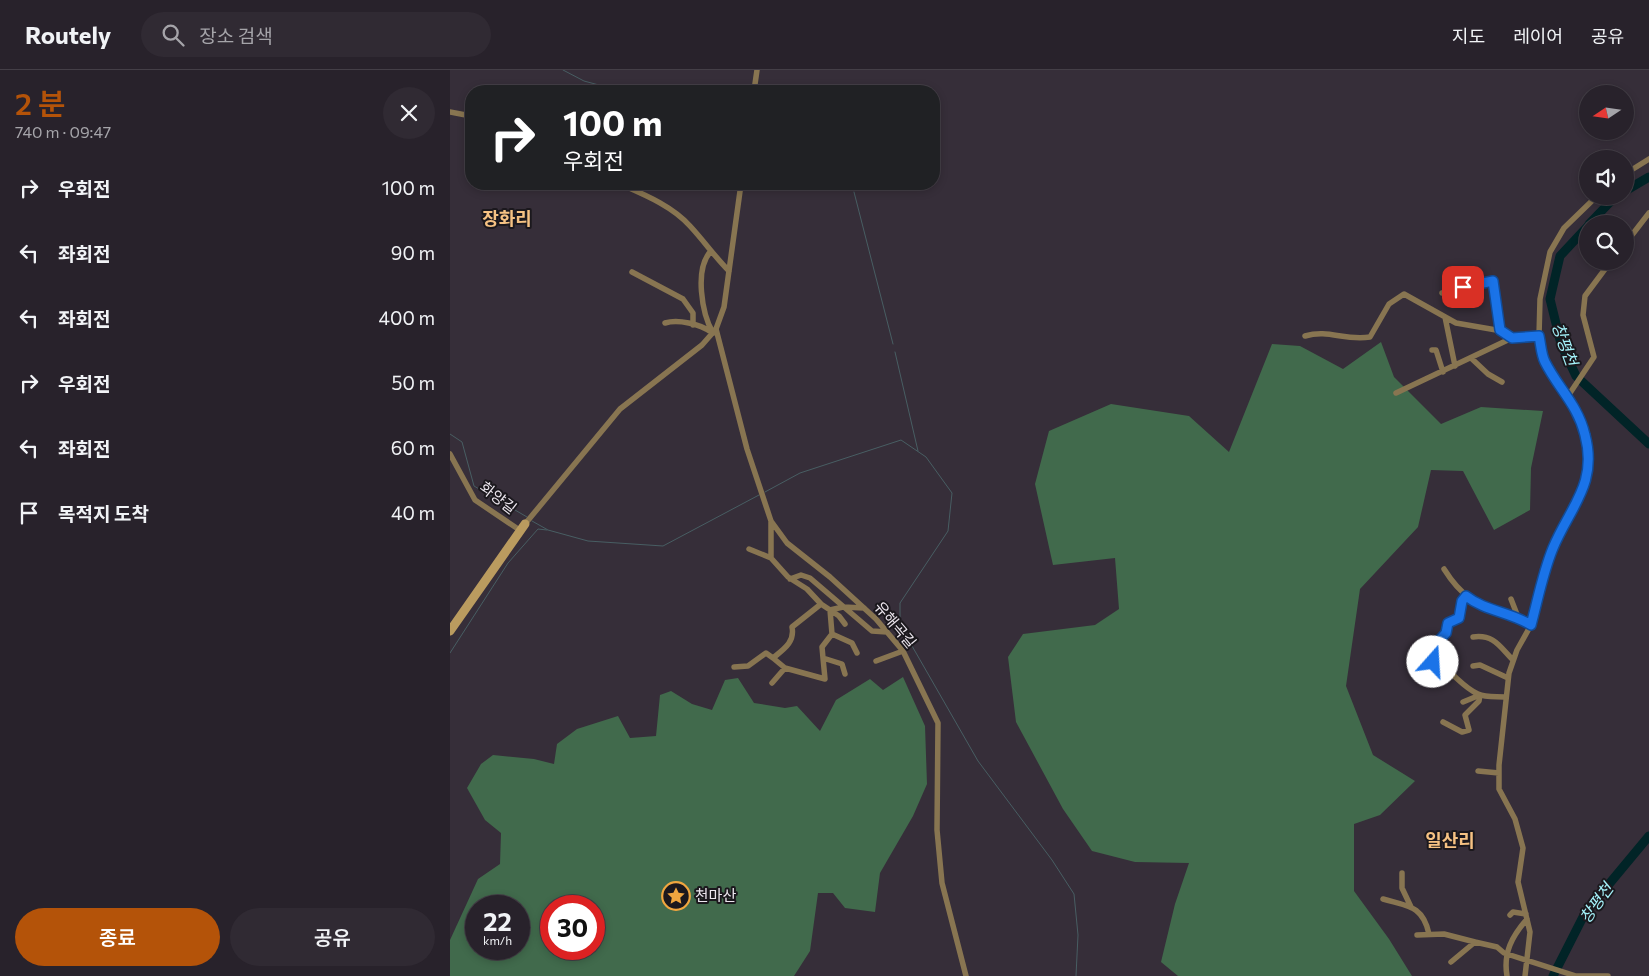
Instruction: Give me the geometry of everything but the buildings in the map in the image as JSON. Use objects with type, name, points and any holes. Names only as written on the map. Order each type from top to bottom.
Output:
[{"type":"street","points":[[755,85],[757,70]]},
{"type":"street","points":[[450,112],[465,115]]},
{"type":"street","points":[[1634,168],[1649,159]]},
{"type":"street","points":[[634,190],[674,212],[690,226],[729,271]]},
{"type":"street","points":[[451,627],[532,514],[620,409],[702,345],[715,331],[724,307],[740,190]]},
{"type":"street","points":[[1525,976],[1530,932],[1518,882],[1523,848],[1515,819],[1499,789],[1499,773],[1508,678],[1513,660],[1531,625],[1546,567],[1554,546],[1581,497],[1588,467],[1589,451],[1585,435],[1568,396],[1544,360],[1539,336],[1540,299],[1550,252],[1564,228],[1588,205]]},
{"type":"street","points":[[1634,232],[1649,212]]},
{"type":"street","name":"유해곡길","points":[[711,251],[702,268],[704,311],[715,331],[756,482],[771,522],[787,543],[864,608],[903,651],[938,723],[937,830],[942,883],[966,976]]},
{"type":"street","points":[[1568,396],[1594,358],[1583,315],[1585,296],[1604,270]]},
{"type":"street","points":[[632,272],[683,300],[693,313],[693,325]]},
{"type":"street","points":[[1442,293],[1493,281],[1500,330]]},
{"type":"street","points":[[1305,336],[1320,332],[1346,339],[1370,337],[1389,304],[1404,294],[1463,325],[1500,330],[1512,338]]},
{"type":"street","points":[[1445,317],[1455,366]]},
{"type":"street","points":[[665,323],[673,320],[715,331]]},
{"type":"street","points":[[1396,393],[1512,338],[1539,336]]},
{"type":"street","points":[[1432,350],[1436,350],[1443,372]]},
{"type":"street","points":[[1471,358],[1488,374],[1502,382]]},
{"type":"street","name":"화양길","points":[[450,454],[475,500],[523,528]]},
{"type":"street","points":[[771,522],[771,558]]},
{"type":"street","points":[[749,548],[771,558],[790,579],[807,589],[821,604],[839,616],[845,624]]},
{"type":"street","points":[[1444,569],[1455,587],[1466,596],[1486,608],[1518,617],[1531,625]]},
{"type":"street","points":[[790,579],[801,575],[810,578],[872,631],[887,632]]},
{"type":"street","points":[[1466,596],[1462,601],[1459,618],[1448,623],[1446,633],[1432,648],[1433,662],[1443,665],[1466,687],[1480,695],[1506,697]]},
{"type":"street","points":[[1511,599],[1518,617]]},
{"type":"street","points":[[773,658],[788,645],[794,635],[792,627],[821,604]]},
{"type":"street","points":[[830,610],[864,608]]},
{"type":"street","points":[[734,667],[754,663],[766,653],[785,668],[825,680],[822,647],[832,634],[830,610]]},
{"type":"street","points":[[832,634],[852,643],[857,653]]},
{"type":"street","points":[[1472,638],[1480,636],[1496,640],[1513,660]]},
{"type":"street","points":[[1443,665],[1445,647]]},
{"type":"street","points":[[876,661],[903,651]]},
{"type":"street","points":[[823,658],[842,664],[845,674]]},
{"type":"street","points":[[1473,666],[1480,665],[1508,678]]},
{"type":"street","points":[[772,683],[785,668]]},
{"type":"street","points":[[1463,702],[1480,695]]},
{"type":"street","points":[[1443,722],[1462,732],[1469,730],[1465,715],[1479,701],[1480,695]]},
{"type":"street","points":[[1478,771],[1499,773]]},
{"type":"street","points":[[1402,873],[1402,888],[1411,907]]},
{"type":"street","points":[[1383,899],[1415,908],[1426,922],[1429,934]]},
{"type":"street","points":[[1510,915],[1512,912],[1526,916]]},
{"type":"street","points":[[1507,976],[1506,954],[1526,916]]},
{"type":"street","points":[[1417,935],[1450,934],[1497,947],[1506,954],[1576,976],[1608,976]]},
{"type":"street","points":[[1451,962],[1475,942]]},
{"type":"green space","points":[[1381,342],[1394,377],[1441,424],[1481,407],[1543,411],[1531,468],[1530,510],[1494,530],[1463,471],[1431,470],[1418,527],[1360,589],[1346,686],[1373,755],[1415,781],[1380,815],[1354,824],[1354,891],[1389,939],[1412,976],[1178,976],[1161,962],[1175,904],[1189,863],[1135,862],[1092,851],[1063,809],[1016,722],[1008,657],[1023,634],[1095,625],[1119,609],[1115,558],[1053,565],[1035,484],[1049,431],[1111,404],[1189,416],[1229,452],[1272,344],[1300,346],[1343,369]]},
{"type":"green space","points":[[903,677],[925,726],[927,784],[913,816],[880,873],[875,912],[845,908],[833,893],[818,893],[810,951],[794,976],[450,976],[450,940],[465,907],[465,960],[530,960],[530,895],[471,895],[478,879],[500,864],[501,833],[485,820],[467,788],[481,764],[493,755],[534,759],[554,764],[557,744],[577,729],[618,716],[630,738],[656,736],[660,695],[671,691],[692,704],[712,710],[725,680],[738,678],[754,703],[785,708],[797,706],[820,731],[836,700],[870,679],[883,690]]},
{"type":"waterway","points":[[563,70],[584,81],[599,85]]},
{"type":"waterway","name":"창평천","points":[[1634,186],[1649,177]]},
{"type":"waterway","points":[[854,192],[893,344]]},
{"type":"waterway","name":"창평천","points":[[1598,215],[1607,205]]},
{"type":"waterway","name":"창평천","points":[[1579,236],[1560,256],[1550,299],[1561,344],[1576,376],[1649,444]]},
{"type":"waterway","points":[[895,352],[918,451]]},
{"type":"waterway","points":[[450,434],[462,442],[474,486],[527,517]]},
{"type":"waterway","points":[[765,492],[800,473],[901,440],[926,457],[952,493],[948,531],[900,603],[900,626]]},
{"type":"waterway","points":[[532,521],[548,530],[588,541],[663,546],[759,495]]},
{"type":"waterway","points":[[450,653],[508,563],[538,529],[547,530]]},
{"type":"waterway","points":[[904,632],[978,761],[1052,860],[1074,894],[1078,935],[1076,976]]},
{"type":"waterway","name":"창평천","points":[[1553,976],[1585,913],[1649,836]]},
{"type":"place","name":"천마산","points":[[676,896]]},
{"type":"district","name":"장화리","points":[[507,219]]},
{"type":"district","name":"일산리","points":[[1450,841]]},
{"type":"route","points":[[1433,662],[1432,648],[1446,633],[1448,623],[1459,618],[1462,601],[1466,596],[1473,602],[1486,608],[1518,617],[1531,625],[1546,567],[1554,546],[1581,497],[1588,467],[1589,451],[1579,417],[1568,396],[1544,360],[1539,336],[1512,338],[1500,330],[1493,281],[1463,287]]}]
